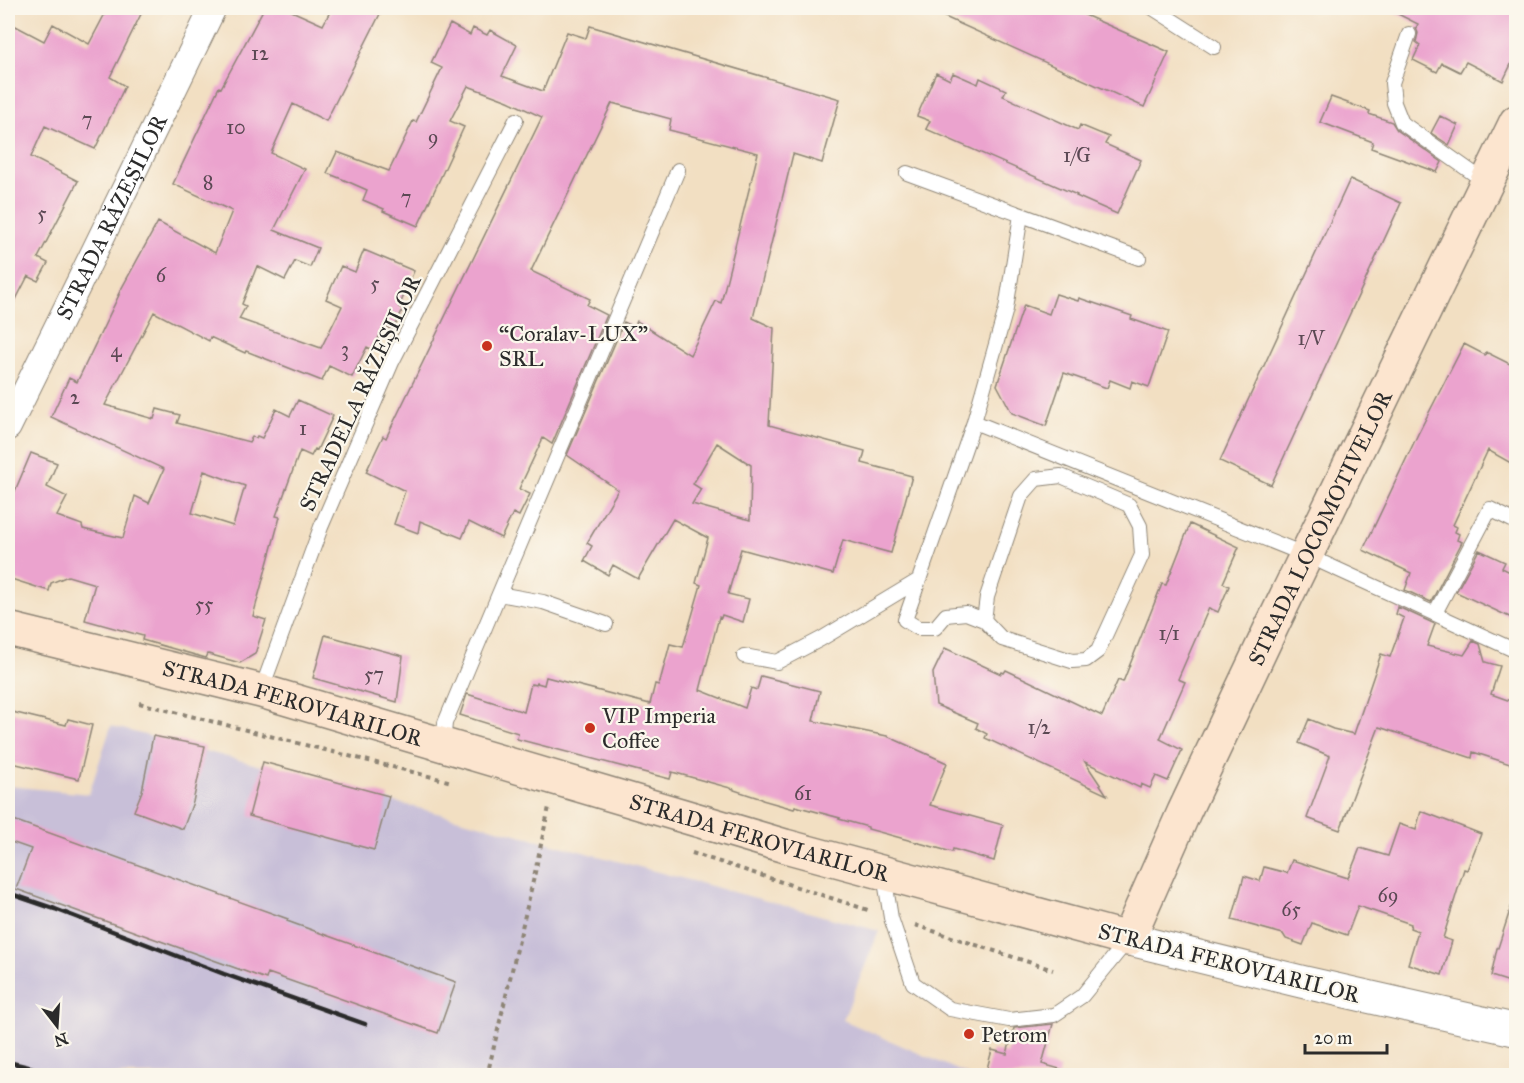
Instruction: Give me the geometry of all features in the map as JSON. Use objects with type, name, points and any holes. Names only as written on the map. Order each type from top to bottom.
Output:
[{"type":"main road","name":"STRADA LOCOMOTIVELOR","points":[[1128,939],[1184,812],[1306,555],[1487,183],[1514,136]]},
{"type":"main road","name":"STRADA FEROVIARILOR","points":[[8,629],[261,691],[785,846],[1128,939]]},
{"type":"street","name":"STRADA RĂZEȘILOR","points":[[8,427],[213,8]]},
{"type":"street","name":"STRADA FEROVIARILOR","points":[[1128,939],[1303,982],[1516,1030]]},
{"type":"lane","points":[[1153,8],[1214,47]]},
{"type":"lane","points":[[1409,34],[1392,83],[1394,103],[1402,123],[1487,183]]},
{"type":"lane","name":"STRADELA RĂZEȘILOR","points":[[261,691],[321,527],[392,362],[516,120]]},
{"type":"lane","points":[[443,745],[444,723],[678,171]]},
{"type":"lane","points":[[906,172],[1139,258]]},
{"type":"lane","points":[[984,620],[987,597],[1021,496],[1036,479],[1061,476],[1129,505],[1140,526],[1142,555],[1098,651],[1086,660],[1072,661],[1002,639],[984,620],[966,613],[946,615],[935,628],[918,628],[905,620],[974,422],[1006,309],[1021,215]]},
{"type":"lane","points":[[974,422],[1306,555],[1516,651]]},
{"type":"lane","points":[[1435,613],[1490,509],[1516,522]]},
{"type":"lane","points":[[744,656],[777,662],[821,639],[919,580]]},
{"type":"lane","points":[[499,594],[543,602],[606,624]]},
{"type":"lane","points":[[884,873],[891,918],[913,982],[950,1009],[1010,1020],[1054,1015],[1082,996],[1128,939]]},
{"type":"path","points":[[139,703],[458,783]]},
{"type":"path","points":[[487,1076],[549,806],[560,810]]},
{"type":"path","points":[[681,849],[1053,970]]},
{"type":"shaded area","points":[[111,726],[879,931],[843,1020],[969,1075],[8,1075],[8,786],[89,794]]},
{"type":"building","points":[[108,8],[144,8],[110,77],[125,86],[95,149],[45,126],[31,157],[78,181],[38,258],[48,263],[38,281],[28,276],[8,315],[8,22],[44,41],[53,24],[89,44]]},
{"type":"building","points":[[264,8],[285,8],[323,25],[332,8],[383,8],[326,121],[293,104],[271,153],[305,169],[274,230],[318,248],[310,267],[295,261],[285,280],[257,266],[242,304],[246,306],[239,319],[321,348],[342,306],[326,299],[341,266],[355,272],[364,250],[414,271],[399,307],[403,309],[393,330],[384,326],[373,350],[367,347],[352,377],[329,366],[322,381],[246,351],[245,353],[210,337],[209,341],[154,312],[105,405],[154,419],[157,409],[180,415],[177,423],[249,442],[252,437],[262,438],[276,409],[290,416],[298,400],[333,416],[317,450],[315,449],[311,456],[300,451],[276,516],[280,517],[253,616],[266,620],[255,654],[240,663],[208,654],[206,658],[142,640],[143,636],[85,620],[95,584],[68,576],[51,583],[49,591],[8,578],[8,495],[12,498],[31,453],[57,463],[47,487],[67,497],[57,516],[82,525],[83,529],[123,538],[135,496],[149,503],[164,469],[51,417],[69,378],[77,382],[118,295],[158,222],[215,253],[232,211],[173,184],[219,87],[221,88]],"holes":[[[204,471],[245,486],[233,526],[192,513]]]},
{"type":"building","points":[[925,8],[1069,8],[1169,52],[1144,107]]},
{"type":"building","points":[[1386,8],[1516,8],[1516,54],[1503,81],[1466,62],[1460,72],[1442,63],[1437,72],[1413,60],[1420,45],[1416,42],[1418,24]]},
{"type":"building","points":[[450,24],[470,35],[473,28],[487,35],[490,30],[517,45],[502,76],[543,91],[567,32],[586,38],[590,26],[840,99],[822,163],[793,154],[753,318],[774,328],[769,425],[865,451],[862,463],[912,476],[891,553],[843,540],[833,574],[741,549],[728,594],[749,599],[743,622],[722,615],[721,618],[719,617],[700,690],[745,708],[751,688],[757,690],[761,676],[820,691],[813,721],[887,736],[947,763],[930,805],[1003,825],[994,861],[868,829],[868,827],[840,818],[795,806],[794,809],[672,772],[670,779],[517,739],[518,733],[460,715],[467,694],[524,712],[531,684],[544,685],[546,677],[650,704],[655,684],[659,685],[670,644],[683,647],[701,585],[696,583],[708,538],[673,519],[638,579],[613,565],[608,575],[584,561],[592,546],[587,543],[618,490],[567,455],[624,322],[634,327],[637,321],[690,355],[716,301],[721,303],[758,153],[669,130],[671,119],[612,103],[531,271],[590,299],[587,305],[607,315],[552,444],[543,438],[519,489],[530,494],[519,516],[513,513],[501,538],[469,522],[462,538],[420,521],[418,533],[394,524],[405,491],[366,472],[383,436],[386,438],[542,117],[468,86],[450,121],[464,127],[418,226],[383,211],[384,209],[363,200],[367,190],[327,173],[337,152],[389,171],[442,68],[431,63]],"holes":[[[717,443],[751,465],[750,520],[692,504],[701,489],[693,484]]]},
{"type":"building","points":[[936,73],[950,80],[953,73],[978,84],[980,78],[1006,90],[1003,96],[1078,130],[1080,125],[1109,137],[1105,144],[1141,160],[1117,214],[926,129],[930,121],[917,116]]},
{"type":"building","points":[[1331,97],[1370,111],[1369,114],[1392,122],[1397,130],[1442,162],[1437,172],[1371,148],[1373,142],[1320,122]]},
{"type":"building","points":[[1440,116],[1458,125],[1449,145],[1431,133]]},
{"type":"building","points":[[1350,179],[1401,203],[1271,485],[1220,461]]},
{"type":"building","points":[[1056,294],[1078,301],[1079,298],[1132,316],[1131,319],[1168,332],[1149,387],[1132,381],[1130,388],[1110,380],[1107,388],[1064,373],[1046,426],[1012,413],[997,385],[1024,305],[1049,314]]},
{"type":"building","points":[[1464,344],[1516,367],[1516,466],[1488,450],[1453,525],[1457,527],[1455,532],[1459,534],[1457,540],[1462,542],[1431,602],[1405,590],[1411,573],[1363,550]]},
{"type":"building","points":[[1190,524],[1239,547],[1223,583],[1229,586],[1218,612],[1209,608],[1178,679],[1185,682],[1160,739],[1182,750],[1168,781],[1156,776],[1150,788],[1141,784],[1140,788],[1085,762],[1107,795],[985,738],[987,734],[976,728],[978,723],[936,705],[933,673],[945,648],[1001,674],[1006,670],[1102,716],[1118,680],[1123,682],[1162,584],[1166,585]]},
{"type":"building","points":[[1479,550],[1505,562],[1502,568],[1516,575],[1516,620],[1456,592]]},
{"type":"building","points":[[1398,607],[1435,624],[1427,646],[1464,655],[1473,641],[1480,644],[1485,662],[1500,666],[1491,694],[1516,703],[1516,766],[1473,752],[1472,758],[1379,727],[1340,830],[1307,818],[1330,756],[1299,743],[1309,719],[1333,729],[1354,734],[1381,654],[1390,657],[1404,618],[1396,614]]},
{"type":"building","points":[[325,635],[403,656],[397,702],[313,678]]},
{"type":"building","points":[[8,711],[66,725],[68,719],[92,725],[79,779],[8,762]]},
{"type":"building","points":[[153,736],[205,746],[193,802],[183,829],[134,811],[142,791]]},
{"type":"building","points":[[263,762],[389,796],[374,850],[249,816]]},
{"type":"building","points":[[1421,811],[1481,834],[1467,870],[1464,869],[1443,938],[1452,941],[1442,975],[1408,964],[1418,931],[1410,928],[1411,924],[1358,906],[1347,935],[1312,923],[1303,945],[1286,939],[1283,934],[1232,920],[1244,876],[1260,881],[1264,867],[1287,873],[1292,860],[1348,878],[1360,848],[1388,856],[1399,824],[1416,830]]},
{"type":"building","points":[[8,818],[456,982],[438,1033],[268,973],[266,979],[16,889],[31,849],[8,841]]},
{"type":"building","points":[[1511,907],[1516,908],[1516,984],[1491,976],[1497,948]]},
{"type":"building","points":[[1053,1024],[1042,1064],[1060,1069],[1059,1076],[985,1076],[992,1050],[1007,1054],[1014,1028]]},
{"type":"railway","points":[[8,893],[365,1024]]},
{"type":"railway","points":[[8,1062],[65,1076]]},
{"type":"place","name":"“Coralav-LUX” SRL","points":[[487,346]]},
{"type":"place","name":"VIP Imperia Coffee","points":[[590,728]]},
{"type":"place","name":"Petrom","points":[[969,1034]]}]
